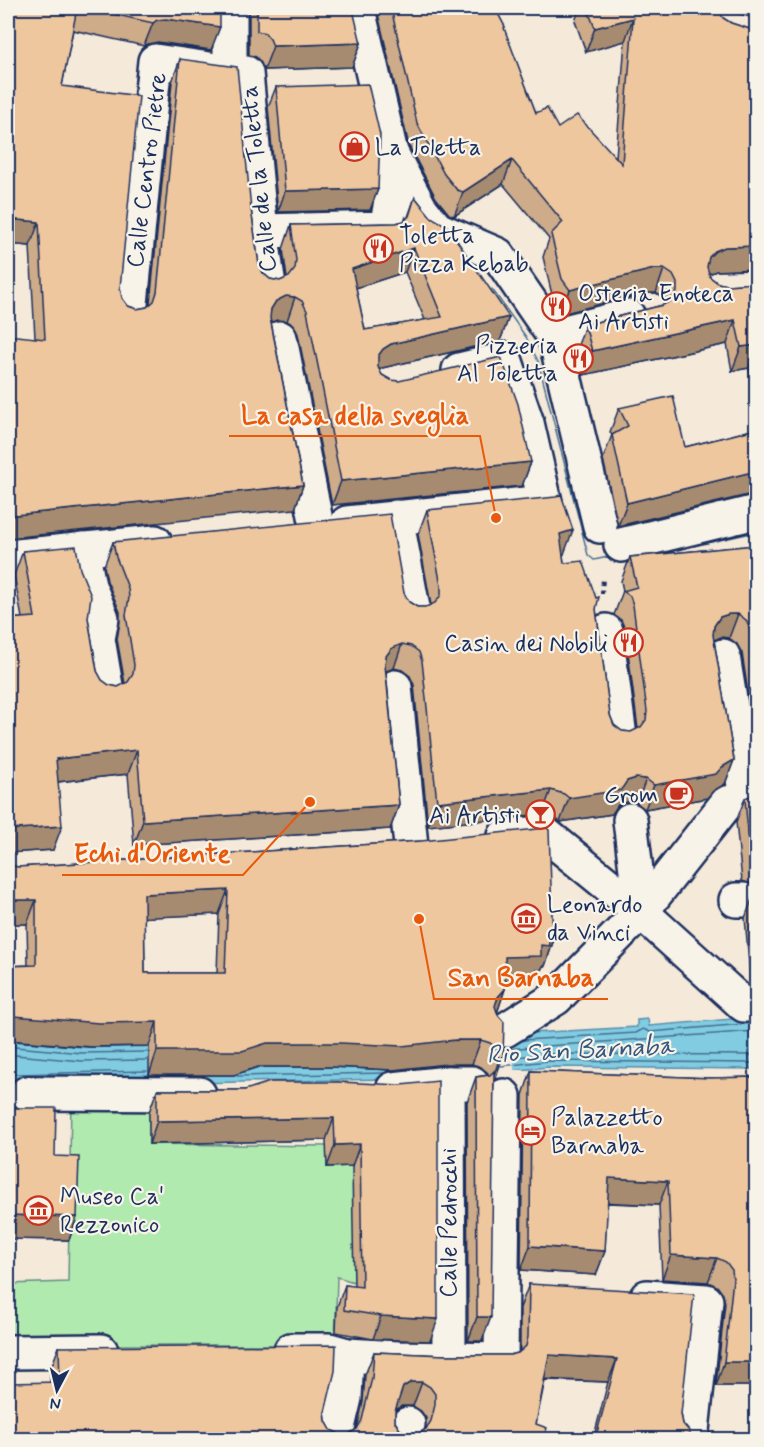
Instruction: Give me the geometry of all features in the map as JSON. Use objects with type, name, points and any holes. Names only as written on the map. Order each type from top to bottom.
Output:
[{"type":"street","name":"Calle de la Toletta","points":[[230,8],[249,80],[261,231],[269,286]]},
{"type":"street","points":[[312,8],[360,18],[391,153],[399,214]]},
{"type":"street","name":"Calle Centro Pietre","points":[[130,314],[155,62],[249,80]]},
{"type":"street","points":[[341,86],[376,85]]},
{"type":"street","points":[[261,231],[399,214],[498,255],[553,335],[611,536],[756,512]]},
{"type":"street","points":[[553,335],[650,311]]},
{"type":"street","points":[[280,338],[305,527],[545,502],[527,423],[505,359],[430,376]]},
{"type":"street","points":[[396,518],[414,613]]},
{"type":"street","points":[[8,557],[188,539]]},
{"type":"street","points":[[82,549],[89,586],[105,622],[98,639],[107,692]]},
{"type":"street","points":[[606,631],[621,737]]},
{"type":"street","points":[[505,1030],[556,998],[641,912],[743,799],[723,656]]},
{"type":"street","points":[[395,687],[411,846]]},
{"type":"street","points":[[630,819],[641,912]]},
{"type":"street","points":[[478,839],[544,832],[750,1005]]},
{"type":"street","points":[[376,848],[445,842]]},
{"type":"street","name":"Calle Pedrocchi","points":[[384,1090],[456,1086],[448,1134],[447,1313],[449,1356]]},
{"type":"street","points":[[27,1093],[225,1094]]},
{"type":"street","points":[[259,1350],[329,1350],[347,1355],[449,1356],[501,1360],[504,1096]]},
{"type":"street","points":[[502,1288],[536,1290]]},
{"type":"street","points":[[615,1295],[706,1301],[691,1440]]},
{"type":"street","points":[[8,1352],[129,1351]]},
{"type":"street","points":[[335,1440],[345,1398],[347,1355]]},
{"type":"green space","points":[[71,1101],[149,1102],[149,1144],[326,1146],[357,1166],[354,1282],[337,1277],[335,1345],[8,1345],[8,1284],[68,1282]]},
{"type":"water","name":"Rio San Barnaba","points":[[756,1017],[756,1069],[548,1067],[472,1075],[386,1079],[8,1087],[8,1040],[82,1047],[429,1044],[530,1033],[637,1027],[637,1020],[648,1019],[649,1026]]},
{"type":"pier","points":[[536,338],[542,349],[510,364],[504,352]]},
{"type":"pier","points":[[590,529],[596,550],[621,545],[613,604],[588,611],[594,554]]},
{"type":"pier","points":[[514,1032],[514,1070],[529,1070],[529,1072],[472,1078],[472,1075],[495,1073],[496,1034]]},
{"type":"building","points":[[8,8],[77,8],[62,86],[139,96],[120,288],[122,298],[128,306],[137,309],[147,307],[154,301],[157,292],[180,59],[237,67],[251,209],[259,265],[263,273],[270,279],[280,281],[289,277],[295,269],[296,260],[291,225],[396,223],[404,221],[409,216],[415,197],[431,217],[447,226],[509,317],[391,344],[378,356],[378,367],[382,375],[399,381],[501,357],[518,404],[531,462],[341,481],[307,311],[302,301],[286,296],[276,301],[271,309],[270,318],[303,485],[15,515],[8,518],[8,335],[45,339],[39,222],[8,219]],"holes":[[[414,248],[442,317],[365,330],[352,269]]]},
{"type":"building","points":[[86,8],[220,8],[220,27],[166,19],[153,23]]},
{"type":"building","points":[[257,8],[353,10],[361,43],[273,46],[265,33],[257,31]]},
{"type":"building","points":[[391,8],[495,8],[505,27],[536,113],[547,108],[558,128],[577,115],[622,164],[633,18],[595,28],[587,8],[719,8],[723,18],[731,23],[756,31],[756,246],[725,247],[715,251],[709,257],[707,267],[710,277],[718,283],[727,285],[756,283],[756,345],[741,347],[735,320],[592,351],[585,325],[671,301],[677,292],[677,283],[673,275],[664,269],[654,269],[570,290],[562,279],[551,234],[563,222],[512,160],[463,192],[457,190],[444,174],[417,123]]},
{"type":"building","points":[[368,84],[380,135],[378,189],[285,191],[276,87]]},
{"type":"building","points":[[673,396],[685,447],[756,429],[756,471],[627,503],[612,435],[628,426],[619,408]]},
{"type":"building","points":[[561,494],[573,530],[560,534],[564,563],[583,561],[596,598],[599,597],[596,609],[610,715],[614,725],[622,731],[631,732],[641,727],[646,720],[647,711],[633,605],[630,596],[623,591],[637,587],[630,557],[756,545],[756,668],[750,629],[746,620],[738,614],[729,614],[720,617],[714,626],[713,635],[734,760],[722,767],[716,774],[654,785],[646,779],[636,778],[627,781],[621,790],[569,798],[551,790],[437,802],[422,661],[419,652],[411,646],[402,644],[392,648],[386,656],[385,665],[399,805],[143,821],[137,750],[56,759],[62,826],[16,829],[8,832],[8,619],[35,617],[23,551],[76,546],[80,569],[91,596],[88,618],[97,671],[102,680],[118,687],[128,682],[133,674],[134,665],[126,615],[128,588],[113,542],[390,514],[404,593],[409,602],[417,607],[426,607],[435,603],[441,595],[427,510],[556,497]]},
{"type":"building","points":[[756,794],[756,859],[750,857],[745,798]]},
{"type":"building","points":[[547,828],[549,830],[553,942],[549,942],[550,946],[541,945],[541,956],[505,957],[505,989],[498,997],[495,1006],[504,1022],[503,1056],[499,1060],[497,1049],[481,1040],[455,1040],[402,1046],[267,1043],[242,1051],[157,1051],[157,1022],[99,1023],[14,1016],[11,1108],[56,1108],[55,1156],[79,1157],[77,1217],[8,1215],[8,966],[36,965],[36,900],[8,900],[8,864],[18,867],[421,841]],"holes":[[[228,890],[225,973],[145,973],[144,894]]]},
{"type":"building","points":[[756,893],[756,925],[754,894]]},
{"type":"building","points":[[494,1071],[491,1317],[477,1317],[476,1077],[490,1075]]},
{"type":"building","points":[[531,1071],[710,1078],[756,1077],[756,1362],[724,1362],[733,1279],[732,1270],[726,1262],[717,1258],[671,1255],[668,1181],[609,1178],[605,1251],[530,1246]]},
{"type":"building","points":[[438,1081],[438,1319],[381,1316],[344,1310],[345,1285],[362,1287],[360,1144],[335,1145],[334,1118],[157,1121],[157,1090],[245,1090],[270,1082],[401,1085]]},
{"type":"building","points":[[529,1284],[694,1294],[681,1414],[683,1424],[690,1432],[689,1440],[595,1440],[617,1359],[549,1355],[536,1424],[547,1428],[543,1440],[8,1440],[8,1383],[60,1382],[59,1347],[336,1345],[335,1371],[325,1412],[326,1421],[331,1430],[339,1434],[349,1434],[357,1429],[362,1420],[372,1378],[374,1352],[510,1355],[518,1353],[526,1346]],"holes":[[[411,1382],[422,1382],[435,1394],[435,1405],[431,1421],[426,1429],[418,1434],[409,1434],[400,1430],[395,1422],[395,1411],[403,1387]]]},
{"type":"place","name":"La Toletta","points":[[354,147]]},
{"type":"place","name":"Toletta Pizza Kebab","points":[[378,249]]},
{"type":"place","name":"Osteria Enoteca Ai Artisti","points":[[557,307]]},
{"type":"place","name":"Pizzeria Al Toletta","points":[[579,359]]},
{"type":"place","name":"La casa della sveglia","points":[[496,518]]},
{"type":"place","name":"Casin dei Nobili","points":[[629,643]]},
{"type":"place","name":"Grom","points":[[679,794]]},
{"type":"place","name":"Echi d'Oriente","points":[[310,802]]},
{"type":"place","name":"Ai Artisti","points":[[541,815]]},
{"type":"place","name":"Leonardo da Vinci","points":[[526,918]]},
{"type":"place","name":"San Barnaba","points":[[419,919]]},
{"type":"place","name":"Palazzetto Barnaba","points":[[530,1131]]},
{"type":"place","name":"Museo Ca' Rezzonico","points":[[39,1210]]}]
